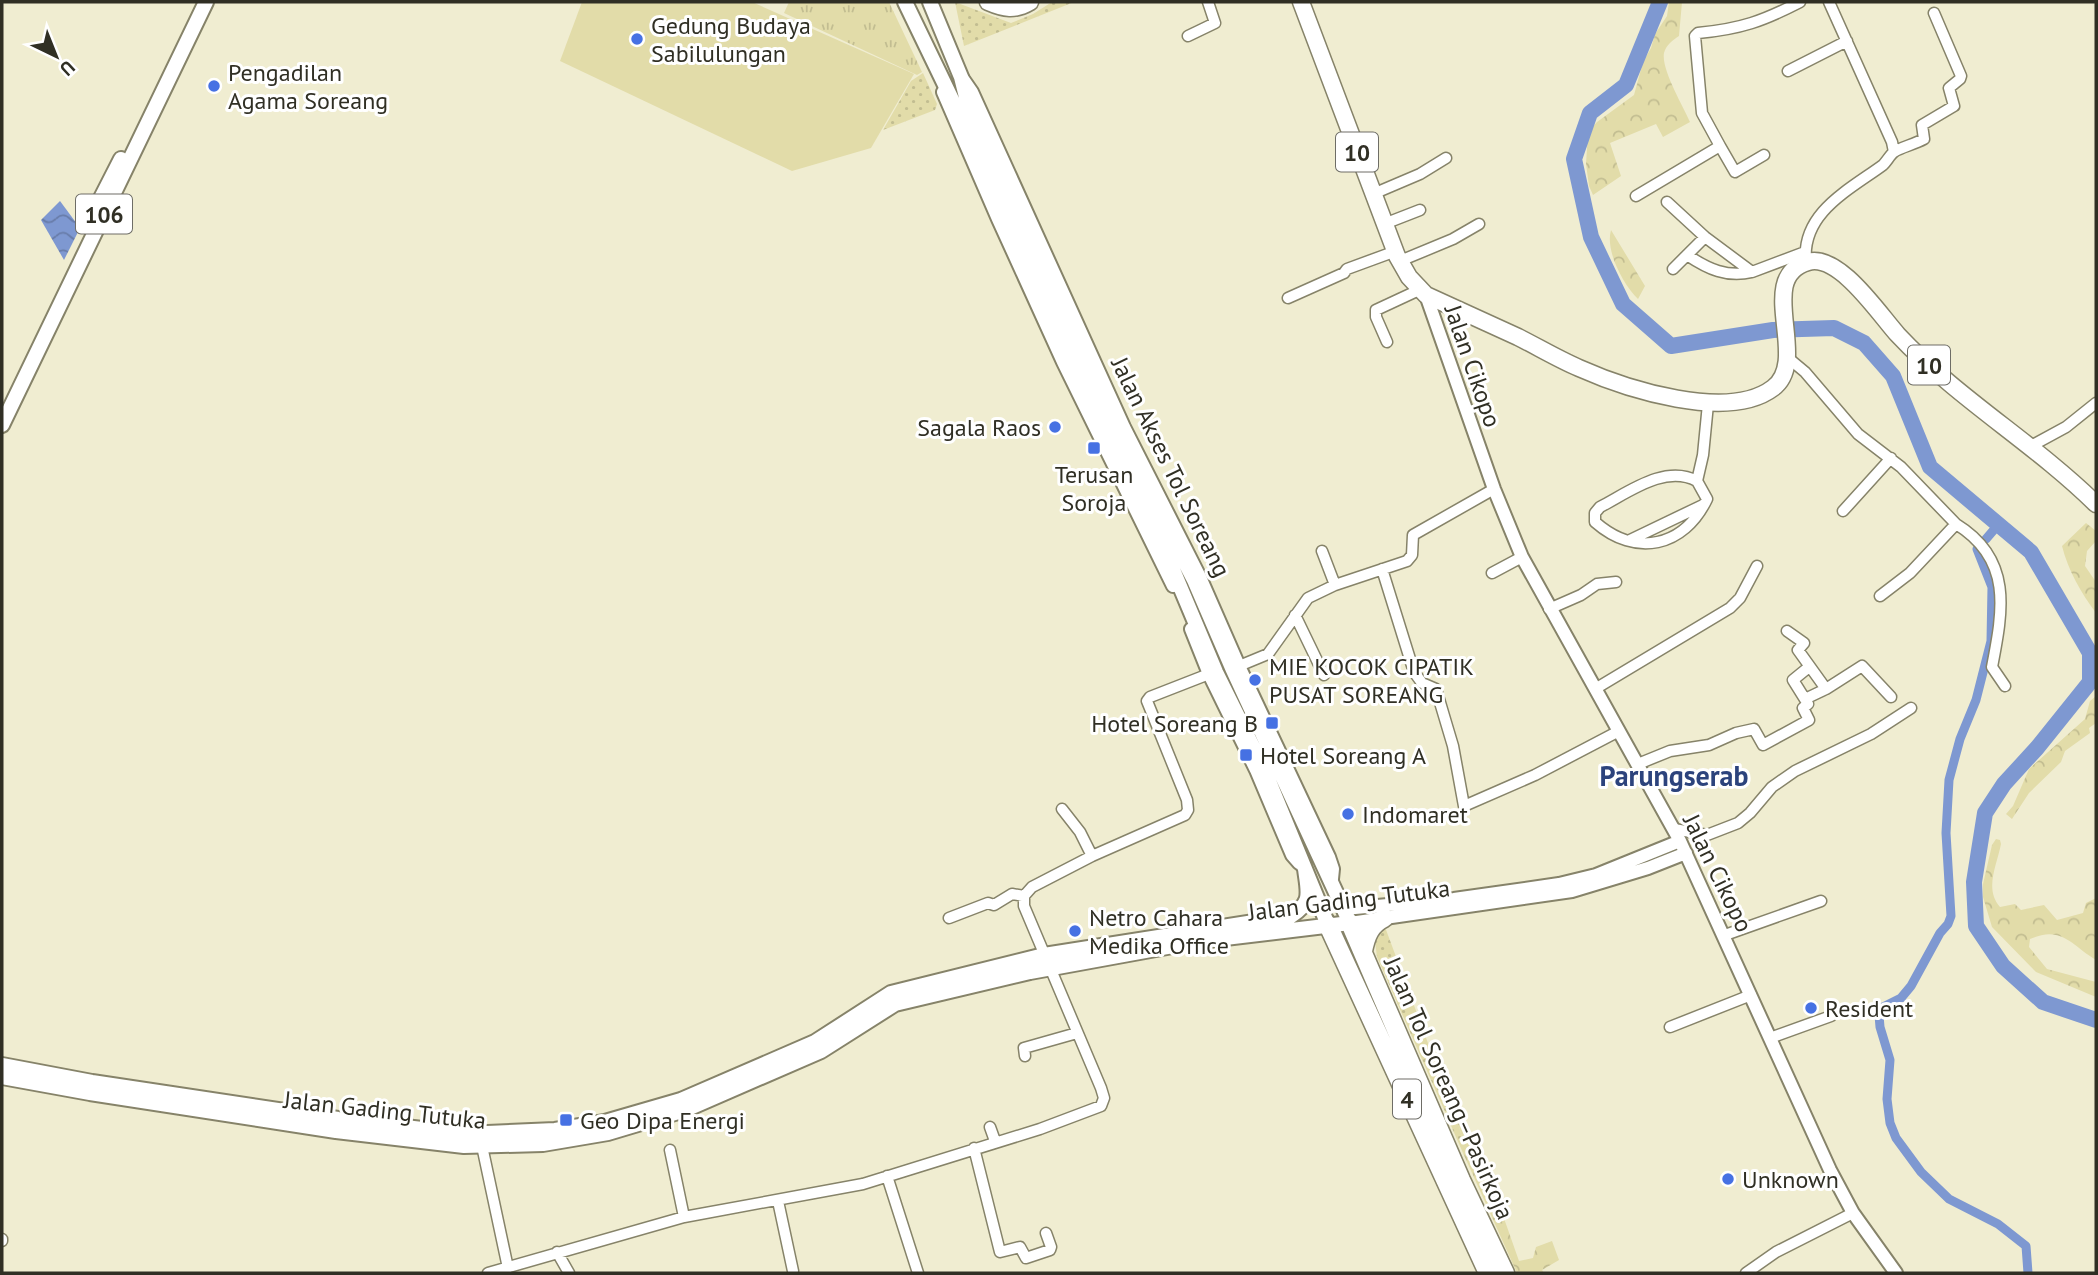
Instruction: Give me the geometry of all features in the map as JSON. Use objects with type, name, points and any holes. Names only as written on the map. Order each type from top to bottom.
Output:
[{"type":"highway","points":[[988,2],[1009,9],[1030,2]]},
{"type":"highway","name":"10","points":[[1301,2],[1384,224],[1398,256],[1422,292]]},
{"type":"highway","points":[[1422,292],[1607,379],[1708,404],[1741,402],[1769,391],[1782,379],[1787,354],[1784,289],[1791,272],[1805,257]]},
{"type":"highway","name":"10","points":[[1805,257],[1838,268],[1905,342],[1941,376],[2031,446],[2096,504]]},
{"type":"highway","name":"Jalan Tol Soreang–Pasirkoja","points":[[1347,916],[1461,1180],[1505,1273]]},
{"type":"highway","name":"Jalan Tol Soreang–Pasirkoja","points":[[1325,918],[1488,1273]]},
{"type":"highway","points":[[1363,951],[1368,932],[1376,922],[1384,918]]},
{"type":"main road","name":"106","points":[[2,407],[197,2]]},
{"type":"main road","name":"106","points":[[2,425],[206,2]]},
{"type":"main road","name":"Jalan Akses Tol Soreang","points":[[905,2],[1076,357],[1197,579],[1347,916]]},
{"type":"main road","name":"Jalan Akses Tol Soreang","points":[[930,2],[961,76],[966,97],[1112,449],[1264,769],[1325,918]]},
{"type":"main road","points":[[940,2],[943,36]]},
{"type":"main road","name":"Jalan Gading Tutuka","points":[[2,1077],[252,1112],[464,1134],[546,1131],[605,1122],[681,1100],[805,1046],[891,993],[1291,916],[1304,906],[1308,897],[1305,869]]},
{"type":"main road","name":"Jalan Gading Tutuka","points":[[2,1065],[252,1112],[336,1131],[464,1146],[543,1144],[608,1133],[685,1110],[821,1052],[889,1007],[1047,962],[1199,941],[1347,916]]},
{"type":"street","points":[[1188,36],[1215,23],[1208,2]]},
{"type":"street","points":[[1764,155],[1735,172],[1702,113],[1695,36],[1698,33],[1742,27],[1800,2]]},
{"type":"street","points":[[1829,2],[1892,142],[1894,152]]},
{"type":"street","points":[[1688,255],[1721,273],[1731,275],[1805,257],[1811,227],[1827,206],[1885,163],[1894,152],[1924,139],[1922,125],[1954,106],[1949,88],[1961,76],[1934,13]]},
{"type":"street","points":[[1788,71],[1847,41]]},
{"type":"street","name":"Jalan Akses Tol Soreang","points":[[961,76],[972,92],[1124,427],[1329,857],[1333,869],[1332,880]]},
{"type":"street","name":"Jalan Akses Tol Soreang","points":[[944,85],[945,101],[998,219],[1107,454],[1158,546],[1209,674],[1252,762],[1292,855],[1305,869]]},
{"type":"street","points":[[1636,196],[1720,146]]},
{"type":"street","points":[[1373,194],[1420,174],[1446,158]]},
{"type":"street","points":[[1667,202],[1705,237],[1752,272]]},
{"type":"street","points":[[1384,224],[1420,210]]},
{"type":"street","points":[[1288,298],[1344,273],[1347,269],[1453,239],[1479,224]]},
{"type":"street","points":[[1674,269],[1705,237]]},
{"type":"street","points":[[1387,342],[1376,317],[1376,310],[1422,292]]},
{"type":"street","name":"Jalan Cikopo","points":[[1422,292],[1494,489],[1522,557],[1680,841],[1853,1213],[1896,1273]]},
{"type":"street","points":[[1787,354],[1858,434],[1891,458],[1956,524],[1978,538],[1992,559],[1999,576],[1999,631],[1992,667],[2005,686]]},
{"type":"street","points":[[2031,446],[2066,427],[2096,402]]},
{"type":"street","points":[[1697,481],[1703,455],[1708,404]]},
{"type":"street","points":[[1843,511],[1891,458]]},
{"type":"street","points":[[1686,475],[1697,481],[1707,499],[1704,505],[1687,528],[1659,543],[1630,540],[1605,531],[1595,522],[1595,513],[1600,508],[1646,483],[1667,476],[1686,475]]},
{"type":"street","points":[[1239,666],[1265,657],[1308,598],[1335,584],[1410,559],[1411,539],[1417,532],[1494,489]]},
{"type":"street","points":[[1630,540],[1704,505]]},
{"type":"street","points":[[1880,596],[1910,573],[1956,524]]},
{"type":"street","points":[[1322,551],[1335,584]]},
{"type":"street","points":[[1492,573],[1522,557]]},
{"type":"street","points":[[1595,689],[1736,603],[1757,566]]},
{"type":"street","points":[[1382,569],[1414,672],[1422,683],[1436,689],[1453,746],[1464,806],[1535,775],[1619,732]]},
{"type":"street","points":[[1549,609],[1581,595],[1597,584],[1616,582]]},
{"type":"street","points":[[1295,615],[1324,675]]},
{"type":"street","points":[[1787,631],[1804,643],[1798,650],[1826,690]]},
{"type":"street","points":[[1805,699],[1826,690],[1862,666],[1891,697]]},
{"type":"street","points":[[1638,764],[1670,751],[1709,745],[1736,733],[1754,729],[1763,745],[1809,720],[1803,708],[1808,704],[1793,680],[1810,667]]},
{"type":"street","points":[[491,1273],[684,1217],[863,1184],[1052,1125],[1086,1113],[1102,1104],[1101,1088],[1024,906],[1024,896],[1032,887],[1092,856],[1186,813],[1187,800],[1147,701],[1150,697],[1209,674]]},
{"type":"street","points":[[1680,841],[1707,835],[1738,823],[1772,787],[1795,771],[1871,734],[1911,708]]},
{"type":"street","points":[[1062,809],[1080,832],[1092,856]]},
{"type":"street","name":"Jalan Gading Tutuka","points":[[1347,916],[1559,884],[1596,875],[1680,841]]},
{"type":"street","name":"Jalan Gading Tutuka","points":[[1347,916],[1384,918],[1572,891],[1637,872],[1680,841]]},
{"type":"street","points":[[949,918],[988,903],[994,905],[1012,894],[1024,896]]},
{"type":"street","points":[[1725,935],[1821,901]]},
{"type":"street","points":[[1670,1027],[1751,995]]},
{"type":"street","points":[[1770,1038],[1831,1016]]},
{"type":"street","points":[[1025,1056],[1025,1047],[1077,1033]]},
{"type":"street","points":[[990,1127],[995,1141]]},
{"type":"street","points":[[482,1146],[508,1268]]},
{"type":"street","points":[[974,1148],[1000,1252],[1020,1247],[1026,1258],[1050,1250],[1046,1233]]},
{"type":"street","points":[[670,1150],[684,1217]]},
{"type":"street","points":[[887,1176],[918,1273]]},
{"type":"street","points":[[778,1201],[793,1271]]},
{"type":"street","points":[[1746,1273],[1776,1252],[1853,1213]]},
{"type":"street","points":[[557,1252],[569,1273]]},
{"type":"green space","points":[[582,2],[752,2],[914,74],[871,148],[792,171],[560,61]]},
{"type":"green space","points":[[789,2],[889,2],[922,72],[917,75],[784,13]]},
{"type":"green space","points":[[955,2],[1011,23],[1052,2],[1074,2],[964,46]]},
{"type":"green space","points":[[1669,2],[1682,2],[1679,36],[1666,48],[1664,60],[1669,78],[1690,122],[1663,137],[1656,124],[1610,143],[1621,176],[1593,195],[1586,164],[1588,132],[1597,122],[1634,95],[1643,62],[1655,34],[1667,16]]},
{"type":"green space","points":[[923,73],[937,104],[935,110],[883,130],[911,81]]},
{"type":"green space","points":[[1611,230],[1645,286],[1638,299],[1627,285],[1613,257]]},
{"type":"green space","points":[[2086,523],[2096,531],[2096,541],[2087,551],[2085,566],[2096,582],[2096,613],[2076,581],[2062,546]]},
{"type":"green space","points":[[2096,696],[2096,723],[2089,728],[2090,733],[2065,751],[2061,762],[2029,793],[2012,819],[2006,814],[2013,806],[2029,769],[2085,719],[2090,701]]},
{"type":"green space","points":[[1996,839],[2000,840],[2001,844],[1992,885],[1995,900],[2000,907],[2015,904],[2021,910],[2044,905],[2057,920],[2083,913],[2086,903],[2096,898],[2096,960],[2066,939],[2050,934],[2030,939],[2029,947],[2047,969],[2096,982],[2096,997],[2036,972],[1992,927],[1983,897],[1983,884],[1992,845]]},
{"type":"green space","points":[[1385,927],[1458,1124],[1467,1151],[1463,1153],[1377,957],[1375,941]]},
{"type":"green space","points":[[1462,1122],[1490,1192],[1500,1207],[1519,1261],[1533,1258],[1536,1247],[1552,1241],[1559,1260],[1542,1270],[1544,1273],[1517,1273],[1463,1153],[1466,1150],[1458,1124]]},
{"type":"water","points":[[60,201],[80,228],[64,260],[41,220]]},
{"type":"waterway","points":[[1660,2],[1626,85],[1590,113],[1574,159],[1591,237],[1623,304],[1671,346],[1773,330],[1834,328],[1864,343],[1893,376],[1930,467],[2031,552],[2090,653],[2090,682],[2004,784],[1985,813],[1974,882],[1976,926],[2003,966],[2043,1002],[2096,1020]]},
{"type":"waterway","points":[[1986,539],[1998,525]]},
{"type":"waterway","points":[[1977,549],[1992,587],[1991,641],[1976,700],[1960,739],[1949,780],[1946,833],[1951,916],[1911,986],[1901,998],[1883,1007],[1879,1015],[1890,1060],[1887,1099],[1890,1123],[1896,1138],[1921,1172],[1949,1199],[1998,1224],[2026,1246],[2028,1273]]},
{"type":"place","name":"Gedung Budaya Sabilulungan","points":[[637,39]]},
{"type":"place","name":"Pengadilan Agama Soreang","points":[[214,86]]},
{"type":"place","name":"Sagala Raos","points":[[1055,427]]},
{"type":"place","name":"Terusan Soroja","points":[[1094,448]]},
{"type":"place","name":"MIE KOCOK CIPATIK PUSAT SOREANG","points":[[1255,680]]},
{"type":"place","name":"Hotel Soreang B","points":[[1272,723]]},
{"type":"place","name":"Hotel Soreang A","points":[[1246,755]]},
{"type":"place","name":"Indomaret","points":[[1348,814]]},
{"type":"place","name":"Netro Cahara Medika Office","points":[[1075,931]]},
{"type":"place","name":"Resident","points":[[1811,1008]]},
{"type":"place","name":"Geo Dipa Energi","points":[[566,1120]]},
{"type":"place","name":"Unknown","points":[[1728,1179]]},
{"type":"district","name":"Parungserab","points":[[1674,775]]}]
